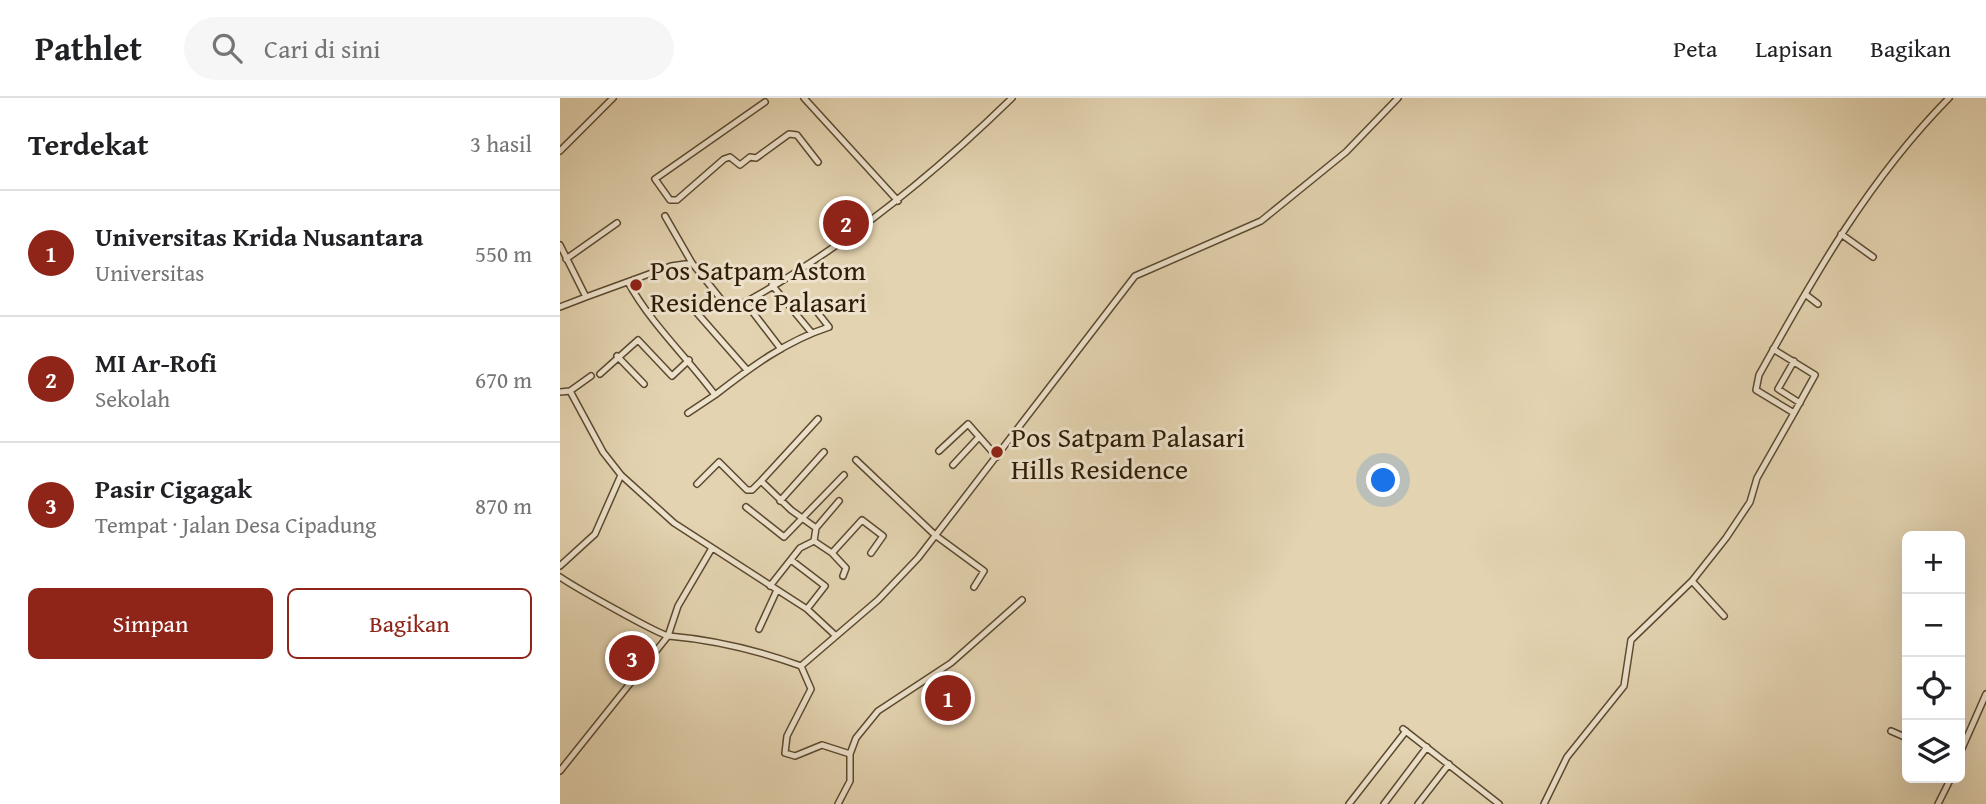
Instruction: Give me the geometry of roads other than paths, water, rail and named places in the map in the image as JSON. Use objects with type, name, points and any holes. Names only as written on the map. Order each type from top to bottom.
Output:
[{"type":"street","points":[[560,151],[613,98]]},
{"type":"street","points":[[804,98],[898,201]]},
{"type":"street","points":[[664,216],[689,252],[692,263],[728,308],[745,302],[898,201],[1012,98]]},
{"type":"street","points":[[800,666],[883,596],[997,457],[1135,276],[1261,221],[1346,152],[1398,98]]},
{"type":"street","points":[[1794,413],[1756,390],[1759,375],[1840,234],[1904,145],[1949,98]]},
{"type":"street","points":[[765,99],[655,179],[670,200],[677,200],[724,159],[730,158],[740,165],[750,158],[756,158],[789,134],[797,135],[818,162]]},
{"type":"street","points":[[566,259],[617,223]]},
{"type":"street","points":[[1840,234],[1872,257]]},
{"type":"street","points":[[561,249],[586,297]]},
{"type":"street","points":[[560,307],[671,267],[692,263]]},
{"type":"street","points":[[628,282],[655,325],[689,360],[715,395]]},
{"type":"street","points":[[772,285],[811,332]]},
{"type":"street","points":[[1805,294],[1818,304]]},
{"type":"street","points":[[745,302],[781,349]]},
{"type":"street","points":[[690,305],[747,370]]},
{"type":"street","points":[[688,413],[781,349],[811,332],[829,326],[814,308]]},
{"type":"street","points":[[600,374],[617,356],[639,341],[672,376],[689,360]]},
{"type":"street","points":[[1544,804],[1566,757],[1624,686],[1631,640],[1692,581],[1750,502],[1757,478],[1815,375],[1773,349]]},
{"type":"street","points":[[617,356],[644,384]]},
{"type":"street","points":[[1794,361],[1778,389],[1800,403]]},
{"type":"street","points":[[560,392],[570,391],[590,376]]},
{"type":"street","points":[[570,391],[607,458],[621,475],[674,523],[807,609],[836,636]]},
{"type":"street","points":[[697,484],[719,462],[747,490],[752,491],[818,419]]},
{"type":"street","points":[[939,452],[966,424],[997,457]]},
{"type":"street","points":[[953,465],[979,437]]},
{"type":"street","points":[[780,501],[824,452]]},
{"type":"street","points":[[856,460],[935,535],[984,571],[974,587]]},
{"type":"street","points":[[560,566],[595,534],[621,475]]},
{"type":"street","points":[[746,508],[781,538],[803,520],[844,475]]},
{"type":"street","points":[[761,481],[780,501],[816,528]]},
{"type":"street","points":[[814,541],[816,528],[839,501]]},
{"type":"street","points":[[832,553],[862,520],[883,536],[871,553]]},
{"type":"street","points":[[814,541],[844,565],[846,571],[843,576]]},
{"type":"street","points":[[759,629],[774,588],[791,560],[803,545],[814,541]]},
{"type":"street","points":[[560,771],[668,636],[678,606],[712,548]]},
{"type":"street","points":[[791,560],[825,586],[807,609]]},
{"type":"street","points":[[560,577],[668,636],[690,635],[800,666],[811,689],[787,736],[785,753],[795,756],[822,745],[850,754]]},
{"type":"street","points":[[1692,581],[1724,616]]},
{"type":"street","points":[[838,804],[850,781],[850,754],[856,738],[878,711],[951,663],[1022,600]]},
{"type":"street","points":[[1965,742],[1986,694]]},
{"type":"street","points":[[1349,804],[1405,730],[1499,804]]},
{"type":"street","points":[[1892,731],[1902,736]]},
{"type":"street","points":[[1384,804],[1427,747]]},
{"type":"street","points":[[1418,804],[1449,764]]},
{"type":"street","points":[[1941,803],[1949,783]]},
{"type":"place","name":"MI Ar-Rofi","points":[[846,223]]},
{"type":"place","name":"Pos Satpam Astom Residence Palasari","points":[[636,285]]},
{"type":"place","name":"Pos Satpam Palasari Hills Residence","points":[[997,452]]},
{"type":"place","name":"Pasir Cigagak","points":[[632,658]]},
{"type":"place","name":"Universitas Krida Nusantara","points":[[948,698]]}]
